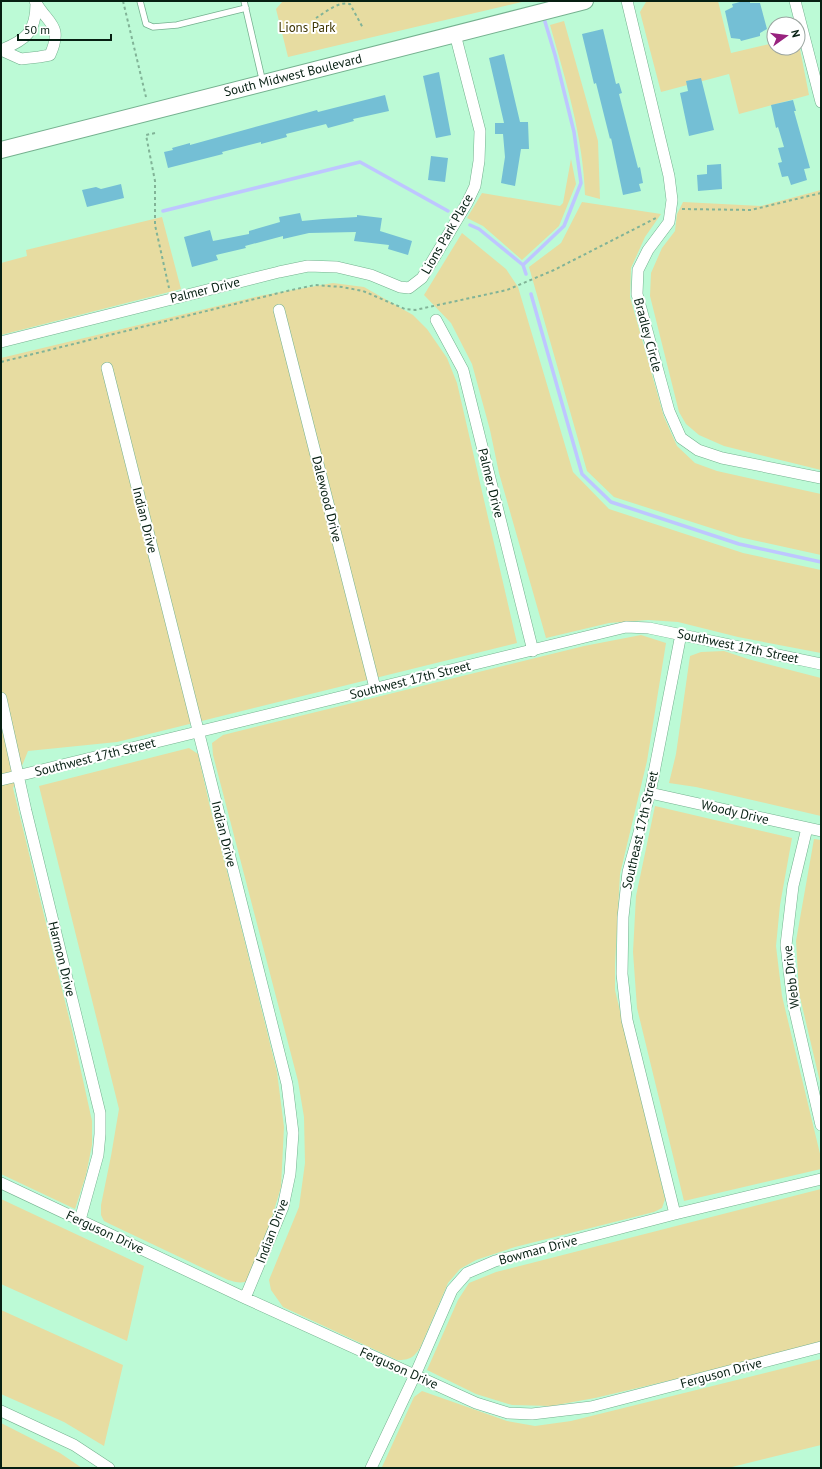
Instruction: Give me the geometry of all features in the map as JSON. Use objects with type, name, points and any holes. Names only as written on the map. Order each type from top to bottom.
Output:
[{"type":"main road","name":"South Midwest Boulevard","points":[[1,150],[585,1]]},
{"type":"street","name":"Bradley Circle","points":[[627,1],[669,176],[672,200],[669,222],[648,250],[638,270],[637,294],[669,411],[681,438],[698,450],[722,458],[821,478]]},
{"type":"street","points":[[796,1],[821,102]]},
{"type":"street","points":[[1,50],[16,44],[30,33],[36,16],[35,2]]},
{"type":"street","points":[[1,50],[22,59],[39,58],[50,55],[55,44],[56,31],[35,2]]},
{"type":"street","name":"Lions Park Place","points":[[409,288],[422,278],[467,203],[475,186],[480,132],[455,34]]},
{"type":"street","name":"Palmer Drive","points":[[1,342],[308,266],[337,267],[371,275],[400,287],[409,288]]},
{"type":"street","name":"Dalewood Drive","points":[[279,310],[375,688]]},
{"type":"street","name":"Palmer Drive","points":[[436,320],[463,370],[533,650]]},
{"type":"street","name":"Indian Drive","points":[[107,368],[287,1084],[293,1133],[290,1174],[283,1207],[245,1298]]},
{"type":"street","name":"Southwest 17th Street","points":[[1,780],[626,627],[649,628],[682,634],[821,664]]},
{"type":"street","name":"Southeast 17th Street","points":[[675,1214],[627,1020],[622,974],[623,917],[628,872],[650,793],[682,634]]},
{"type":"street","name":"Harmon Drive","points":[[1,698],[26,811],[100,1113],[98,1155],[80,1220]]},
{"type":"street","name":"Woody Drive","points":[[650,793],[821,831]]},
{"type":"street","name":"Webb Drive","points":[[807,828],[793,886],[786,945],[793,1003],[821,1125]]},
{"type":"street","name":"Bowman Drive","points":[[371,1468],[415,1375],[452,1290],[467,1273],[495,1261],[821,1178]]},
{"type":"street","name":"Ferguson Drive","points":[[1,1184],[245,1298],[476,1403],[508,1413],[532,1414],[560,1412],[591,1407],[821,1347]]},
{"type":"street","points":[[1,1411],[74,1445],[109,1468]]},
{"type":"lane","points":[[140,1],[146,24],[153,27],[177,24],[246,8]]},
{"type":"lane","points":[[244,1],[263,83]]},
{"type":"path","points":[[123,1],[146,97]]},
{"type":"path","points":[[316,18],[341,3],[346,3],[350,4],[363,28]]},
{"type":"path","points":[[155,132],[146,135],[155,181],[155,225],[169,288]]},
{"type":"green space","name":"Lions Park","points":[[283,1],[526,1],[288,57],[276,9]]},
{"type":"green space","points":[[718,1],[731,53],[766,45],[766,56],[801,56],[809,95],[739,114],[729,74],[661,92],[640,12],[646,2]]},
{"type":"green space","points":[[564,21],[598,141],[600,199],[585,195],[584,173],[573,109],[550,25]]},
{"type":"green space","points":[[571,159],[576,184],[559,226],[522,260],[483,226],[467,218],[482,193],[560,206],[563,203]]},
{"type":"green space","points":[[821,190],[821,470],[724,446],[699,435],[686,424],[679,412],[650,296],[651,273],[662,248],[675,231],[677,214],[683,202],[761,206]]},
{"type":"green space","points":[[582,202],[661,214],[645,237],[631,268],[630,297],[664,417],[677,446],[695,463],[717,471],[821,494],[821,555],[739,537],[614,497],[587,471],[529,267],[561,243]]},
{"type":"green space","points":[[162,217],[181,289],[1,335],[1,263],[27,256],[26,250]]},
{"type":"green space","points":[[462,233],[506,269],[518,287],[573,472],[609,509],[743,553],[821,570],[821,653],[738,637],[678,622],[648,620],[609,623],[546,638],[499,473],[490,430],[472,364],[451,323],[424,295]]},
{"type":"green space","points":[[333,283],[364,287],[413,315],[427,329],[447,358],[457,383],[517,643],[117,742],[28,751],[13,788],[72,1030],[92,1121],[92,1145],[86,1175],[75,1209],[1,1174],[1,358],[259,296]]},
{"type":"green space","points":[[641,635],[666,643],[647,761],[620,874],[615,990],[665,1199],[662,1208],[654,1212],[515,1247],[476,1260],[460,1269],[448,1283],[420,1348],[411,1358],[397,1360],[283,1307],[271,1290],[269,1280],[299,1207],[305,1163],[304,1117],[298,1081],[213,755],[212,743],[223,735],[584,646]]},
{"type":"green space","points":[[724,651],[748,659],[821,678],[821,816],[696,787],[669,783],[676,754],[690,656],[701,652]]},
{"type":"green space","points":[[189,748],[198,754],[277,1072],[284,1127],[281,1187],[250,1279],[242,1282],[228,1280],[112,1225],[104,1221],[101,1215],[101,1205],[119,1109],[39,786]]},
{"type":"green space","points":[[655,806],[792,838],[780,905],[776,946],[782,996],[821,1158],[821,1169],[684,1201],[637,1008],[633,952],[636,896]]},
{"type":"green space","points":[[814,839],[821,840],[821,1086],[799,993],[796,941]]},
{"type":"green space","points":[[821,1189],[821,1342],[676,1379],[595,1398],[551,1406],[512,1405],[476,1394],[427,1370],[458,1300],[469,1283],[496,1272]]},
{"type":"green space","points":[[1,1199],[144,1266],[127,1341],[1,1284]]},
{"type":"green space","points":[[1,1310],[123,1365],[104,1446],[64,1422],[1,1394]]},
{"type":"green space","points":[[821,1359],[821,1445],[728,1468],[382,1467],[414,1397],[422,1391],[507,1421],[535,1426],[571,1421]]},
{"type":"green space","points":[[1,1423],[60,1453],[82,1468],[1,1468]]},
{"type":"building","points":[[744,1],[750,1],[750,3],[760,3],[766,30],[760,33],[760,36],[741,41],[740,39],[731,38],[725,11],[733,7],[732,4]]},
{"type":"building","points":[[603,29],[616,84],[619,83],[622,93],[619,94],[638,168],[640,167],[643,183],[639,184],[641,191],[623,195],[611,138],[610,139],[596,83],[594,84],[582,34]]},
{"type":"building","points":[[504,54],[520,122],[528,122],[529,149],[521,149],[515,186],[501,183],[505,157],[503,134],[495,134],[495,123],[504,123],[489,58]]},
{"type":"building","points":[[439,72],[451,135],[436,138],[423,76]]},
{"type":"building","points":[[701,78],[714,130],[689,136],[680,93],[688,91],[686,81]]},
{"type":"building","points":[[385,95],[389,111],[353,119],[354,121],[328,128],[326,124],[286,134],[287,137],[222,152],[223,154],[168,168],[164,152],[173,150],[172,148],[190,143],[190,145],[317,110],[318,112]]},
{"type":"building","points":[[793,100],[796,111],[794,111],[810,168],[804,169],[807,180],[791,185],[788,176],[782,177],[778,163],[782,162],[778,148],[784,147],[778,127],[776,128],[771,105]]},
{"type":"building","points":[[431,156],[448,158],[445,182],[428,180]]},
{"type":"building","points":[[721,164],[722,189],[698,191],[697,175],[707,174],[707,165]]},
{"type":"building","points":[[121,184],[124,198],[87,207],[82,190],[96,187],[101,189]]},
{"type":"building","points":[[300,213],[302,221],[357,217],[357,215],[382,218],[380,231],[412,241],[408,255],[388,249],[389,245],[354,241],[356,232],[309,233],[283,239],[283,236],[245,246],[246,248],[216,255],[218,260],[192,267],[184,237],[210,230],[213,241],[249,234],[249,231],[280,222],[279,217]]},
{"type":"waterway","points":[[523,265],[564,226],[581,183],[574,132],[555,55],[543,15]]},
{"type":"waterway","points":[[163,211],[360,162],[448,211]]},
{"type":"waterway","points":[[470,225],[479,229],[523,265],[526,274]]},
{"type":"waterway","points":[[531,294],[582,474],[611,502],[739,544],[821,562]]}]
